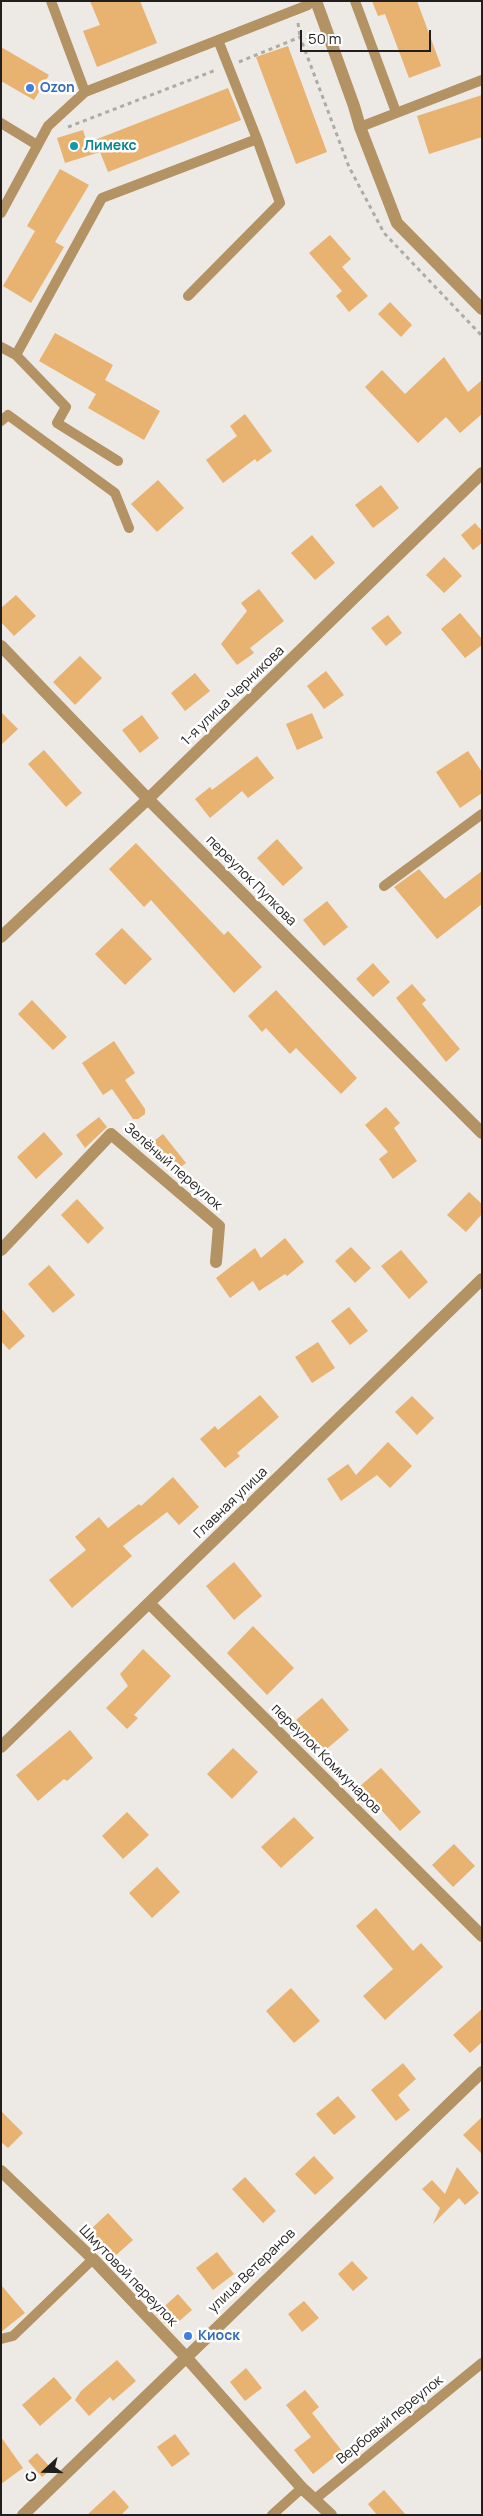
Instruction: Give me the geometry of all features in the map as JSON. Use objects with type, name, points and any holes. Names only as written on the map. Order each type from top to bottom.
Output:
[{"type":"street","points":[[310,3],[347,109],[360,127],[397,223],[482,309]]},
{"type":"street","name":"1-я улица Черникова","points":[[1,937],[148,799],[482,472]]},
{"type":"street","name":"переулок Пупкова","points":[[1,646],[148,799],[482,1133]]},
{"type":"street","name":"Зелёный переулок","points":[[1,1250],[111,1134],[219,1226],[216,1262]]},
{"type":"street","name":"Главная улица","points":[[1,1747],[482,1279]]},
{"type":"street","name":"переулок Коммунаров","points":[[149,1603],[482,1936]]},
{"type":"street","name":"улица Ветеранов","points":[[23,2515],[185,2356],[482,2072]]},
{"type":"street","name":"Шмутовой переулок","points":[[1,2171],[93,2259],[185,2356],[302,2488],[331,2515]]},
{"type":"lane","points":[[51,1],[85,92]]},
{"type":"lane","points":[[355,1],[396,112]]},
{"type":"lane","points":[[1,214],[48,126],[85,92],[310,3]]},
{"type":"lane","points":[[188,296],[280,203],[218,40]]},
{"type":"lane","points":[[360,127],[482,80]]},
{"type":"lane","points":[[1,123],[39,141]]},
{"type":"lane","points":[[16,355],[102,198],[256,139]]},
{"type":"lane","points":[[1,347],[16,355],[66,406],[57,422],[118,461]]},
{"type":"lane","points":[[1,421],[8,415],[115,493],[129,528]]},
{"type":"lane","points":[[384,886],[482,814]]},
{"type":"lane","points":[[1,2339],[13,2336],[93,2259]]},
{"type":"lane","name":"Вербовый переулок","points":[[315,2499],[482,2362]]},
{"type":"lane","points":[[272,2515],[302,2488]]},
{"type":"path","points":[[39,141],[300,37],[349,167],[384,233],[482,336]]},
{"type":"building","points":[[90,1],[140,1],[157,43],[97,67],[83,31],[100,25]]},
{"type":"building","points":[[372,1],[417,1],[441,66],[409,78],[385,14],[378,16]]},
{"type":"building","points":[[288,46],[327,152],[296,164],[256,57]]},
{"type":"building","points":[[1,47],[49,75],[34,100],[1,81]]},
{"type":"building","points":[[228,88],[241,120],[108,172],[100,152],[65,163],[57,138],[83,130],[87,143]]},
{"type":"building","points":[[482,95],[482,137],[429,154],[417,116]]},
{"type":"building","points":[[60,169],[89,185],[55,242],[64,247],[31,303],[3,286],[35,231],[27,226]]},
{"type":"building","points":[[330,235],[351,259],[342,267],[368,296],[349,312],[336,296],[342,291],[309,253]]},
{"type":"building","points":[[390,302],[412,325],[401,337],[378,314]]},
{"type":"building","points":[[55,333],[113,365],[105,380],[160,411],[144,440],[88,408],[96,394],[39,361]]},
{"type":"building","points":[[444,357],[468,392],[482,380],[482,414],[460,433],[446,417],[418,443],[365,387],[382,370],[405,394]]},
{"type":"building","points":[[245,414],[272,451],[257,462],[255,459],[223,483],[206,460],[237,436],[230,426]]},
{"type":"building","points":[[158,480],[184,508],[157,532],[131,504]]},
{"type":"building","points":[[381,485],[399,508],[373,528],[355,505]]},
{"type":"building","points":[[475,523],[482,531],[482,543],[473,550],[461,535]]},
{"type":"building","points":[[312,535],[335,563],[315,580],[291,553]]},
{"type":"building","points":[[444,557],[462,576],[444,593],[426,575]]},
{"type":"building","points":[[259,589],[284,621],[250,648],[254,653],[237,665],[221,644],[247,611],[241,603]]},
{"type":"building","points":[[16,595],[36,616],[14,636],[1,622],[1,608]]},
{"type":"building","points":[[460,613],[482,639],[482,645],[465,658],[441,629]]},
{"type":"building","points":[[388,615],[402,633],[386,646],[371,628]]},
{"type":"building","points":[[80,656],[102,678],[75,705],[53,682]]},
{"type":"building","points":[[326,671],[344,695],[324,709],[307,686]]},
{"type":"building","points":[[195,673],[210,691],[185,711],[171,693]]},
{"type":"building","points":[[1,712],[18,729],[1,745]]},
{"type":"building","points":[[312,713],[323,738],[297,750],[286,724]]},
{"type":"building","points":[[142,715],[159,738],[140,753],[122,730]]},
{"type":"building","points":[[44,750],[82,793],[66,807],[28,764]]},
{"type":"building","points":[[468,751],[482,772],[482,793],[460,808],[436,772]]},
{"type":"building","points":[[257,756],[274,778],[248,798],[242,791],[210,818],[195,799],[210,787],[212,790]]},
{"type":"building","points":[[277,839],[303,868],[283,886],[257,858]]},
{"type":"building","points":[[136,843],[224,935],[228,931],[262,967],[234,993],[151,900],[144,907],[109,869]]},
{"type":"building","points":[[419,869],[445,899],[482,871],[482,904],[437,939],[394,887]]},
{"type":"building","points":[[327,901],[348,927],[324,946],[303,920]]},
{"type":"building","points":[[122,928],[152,959],[125,985],[95,954]]},
{"type":"building","points":[[373,963],[390,982],[373,997],[356,979]]},
{"type":"building","points":[[412,984],[426,1000],[422,1004],[460,1049],[446,1062],[396,998]]},
{"type":"building","points":[[276,990],[357,1078],[341,1094],[296,1048],[290,1054],[266,1028],[262,1032],[248,1016]]},
{"type":"building","points":[[32,1000],[67,1037],[53,1050],[18,1014]]},
{"type":"building","points":[[114,1041],[135,1073],[125,1080],[145,1109],[145,1114],[138,1119],[133,1119],[112,1089],[103,1095],[82,1063]]},
{"type":"building","points":[[386,1107],[400,1123],[394,1128],[417,1161],[393,1179],[379,1159],[388,1152],[365,1125]]},
{"type":"building","points":[[99,1117],[107,1127],[85,1148],[76,1135]]},
{"type":"building","points":[[44,1132],[63,1154],[36,1179],[17,1157]]},
{"type":"building","points":[[163,1134],[186,1163],[172,1174],[150,1144]]},
{"type":"building","points":[[469,1192],[482,1204],[482,1214],[466,1232],[447,1215]]},
{"type":"building","points":[[77,1199],[104,1228],[88,1244],[61,1215]]},
{"type":"building","points":[[285,1238],[304,1262],[287,1276],[285,1274],[259,1291],[253,1281],[230,1298],[216,1278],[255,1248],[261,1258]]},
{"type":"building","points":[[351,1247],[371,1268],[355,1283],[335,1261]]},
{"type":"building","points":[[401,1250],[428,1282],[409,1299],[381,1266]]},
{"type":"building","points":[[49,1265],[75,1295],[53,1313],[28,1284]]},
{"type":"building","points":[[349,1307],[368,1331],[350,1345],[331,1321]]},
{"type":"building","points":[[1,1308],[25,1336],[9,1350],[1,1341]]},
{"type":"building","points":[[318,1342],[335,1368],[312,1383],[295,1357]]},
{"type":"building","points":[[260,1395],[279,1417],[237,1453],[240,1456],[225,1468],[200,1439],[215,1426],[218,1430]]},
{"type":"building","points":[[412,1396],[434,1418],[417,1435],[395,1412]]},
{"type":"building","points":[[388,1442],[412,1466],[390,1488],[377,1475],[341,1501],[327,1479],[348,1464],[356,1475]]},
{"type":"building","points":[[173,1477],[199,1507],[179,1525],[167,1512],[123,1546],[132,1556],[72,1608],[49,1580],[86,1550],[75,1537],[99,1517],[108,1528],[139,1504],[141,1506]]},
{"type":"building","points":[[234,1562],[262,1596],[234,1620],[206,1586]]},
{"type":"building","points":[[253,1626],[294,1668],[267,1695],[227,1653]]},
{"type":"building","points":[[143,1649],[171,1676],[134,1715],[138,1718],[127,1729],[106,1708],[128,1686],[120,1674]]},
{"type":"building","points":[[322,1698],[349,1730],[323,1752],[296,1720]]},
{"type":"building","points":[[70,1730],[93,1758],[67,1781],[64,1779],[38,1801],[16,1775]]},
{"type":"building","points":[[233,1748],[258,1772],[232,1799],[207,1774]]},
{"type":"building","points":[[381,1768],[421,1812],[400,1831],[360,1786]]},
{"type":"building","points":[[127,1812],[149,1835],[123,1859],[102,1836]]},
{"type":"building","points":[[294,1817],[314,1838],[281,1868],[261,1847]]},
{"type":"building","points":[[454,1844],[475,1866],[453,1887],[432,1865]]},
{"type":"building","points":[[157,1867],[180,1892],[152,1918],[129,1893]]},
{"type":"building","points":[[376,1908],[413,1951],[421,1943],[443,1967],[385,2020],[363,1996],[393,1969],[356,1926]]},
{"type":"building","points":[[291,1988],[320,2021],[294,2043],[266,2011]]},
{"type":"building","points":[[482,2009],[482,2042],[470,2053],[453,2035]]},
{"type":"building","points":[[403,2063],[416,2079],[398,2095],[410,2110],[396,2121],[371,2090]]},
{"type":"building","points":[[338,2096],[356,2117],[334,2135],[316,2114]]},
{"type":"building","points":[[1,2111],[23,2133],[8,2148],[1,2142]]},
{"type":"building","points":[[482,2117],[482,2154],[463,2135]]},
{"type":"building","points":[[314,2156],[334,2178],[315,2195],[295,2174]]},
{"type":"building","points":[[457,2167],[479,2193],[465,2205],[459,2198],[433,2224],[440,2208],[422,2189],[432,2180],[445,2194]]},
{"type":"building","points":[[245,2177],[276,2211],[263,2223],[232,2189]]},
{"type":"building","points":[[108,2213],[133,2240],[114,2257],[89,2231]]},
{"type":"building","points":[[217,2252],[234,2274],[213,2290],[196,2268]]},
{"type":"building","points":[[352,2261],[368,2278],[353,2291],[338,2274]]},
{"type":"building","points":[[1,2285],[25,2313],[1,2332]]},
{"type":"building","points":[[178,2294],[192,2310],[170,2329],[156,2314]]},
{"type":"building","points":[[304,2301],[319,2318],[302,2332],[288,2314]]},
{"type":"building","points":[[117,2360],[136,2381],[113,2401],[110,2397],[89,2416],[75,2400],[81,2391]]},
{"type":"building","points":[[246,2368],[262,2388],[245,2401],[230,2382]]},
{"type":"building","points":[[54,2377],[72,2398],[40,2426],[22,2405]]},
{"type":"building","points":[[305,2390],[319,2407],[312,2413],[342,2451],[313,2474],[294,2450],[311,2437],[286,2405]]},
{"type":"building","points":[[175,2434],[190,2454],[172,2467],[157,2447]]},
{"type":"building","points":[[1,2437],[23,2468],[1,2484]]},
{"type":"building","points":[[37,2453],[52,2469],[42,2477],[28,2461]]},
{"type":"building","points":[[114,2490],[129,2507],[121,2515],[87,2515]]},
{"type":"building","points":[[384,2490],[406,2515],[377,2515],[368,2504]]},
{"type":"place","name":"Ozon","points":[[30,88]]},
{"type":"place","name":"Лимекс","points":[[74,146]]},
{"type":"place","name":"Киоск","points":[[188,2336]]}]
